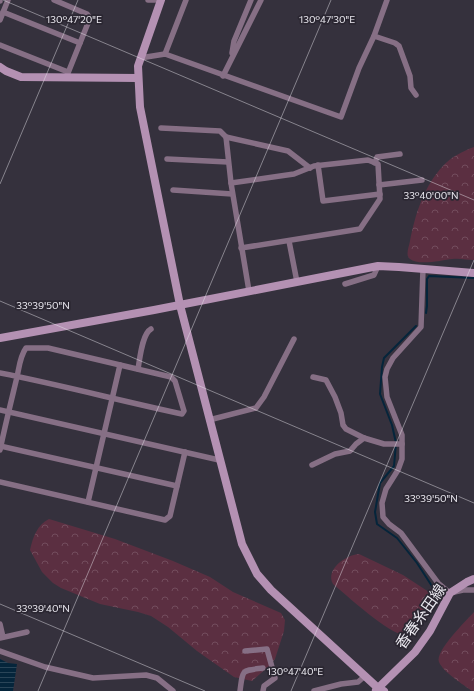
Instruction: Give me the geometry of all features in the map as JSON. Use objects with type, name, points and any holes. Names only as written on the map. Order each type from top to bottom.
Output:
[{"type":"street","points":[[8,0],[1,15],[80,43]]},
{"type":"street","points":[[54,0],[88,14],[90,18],[67,75]]},
{"type":"street","points":[[148,0],[155,0]]},
{"type":"street","points":[[161,0],[140,58],[138,78],[140,107],[180,305],[242,544],[257,574],[282,600],[379,690]]},
{"type":"street","points":[[165,54],[186,0]]},
{"type":"street","points":[[231,60],[234,41],[251,0]]},
{"type":"street","points":[[223,76],[261,0]]},
{"type":"street","points":[[140,58],[165,54],[341,117],[359,68],[374,36],[386,1],[378,0]]},
{"type":"street","points":[[374,36],[395,43],[399,46],[410,76],[411,88],[416,95]]},
{"type":"street","points":[[0,45],[67,75]]},
{"type":"street","points":[[0,68],[21,77],[67,75],[138,78]]},
{"type":"street","points":[[161,128],[220,131],[226,137],[288,151],[310,168]]},
{"type":"street","points":[[226,137],[232,194],[249,291]]},
{"type":"street","points":[[375,163],[377,157],[400,154]]},
{"type":"street","points":[[167,159],[228,162]]},
{"type":"street","points":[[231,183],[294,174],[318,165],[368,160],[378,164],[380,199],[360,229],[241,248]]},
{"type":"street","points":[[318,165],[323,201],[380,194]]},
{"type":"street","points":[[379,185],[422,180]]},
{"type":"street","points":[[173,190],[232,194]]},
{"type":"street","points":[[289,241],[296,282]]},
{"type":"street","points":[[0,338],[180,305],[378,266],[474,273]]},
{"type":"street","points":[[345,284],[374,275],[378,266]]},
{"type":"street","points":[[423,269],[421,327],[393,358],[387,369],[385,377],[386,397],[402,435],[402,459],[398,470],[386,489],[382,503],[383,517],[389,524],[401,533],[438,583],[450,593],[462,590],[474,590]]},
{"type":"street","points":[[138,369],[145,337],[148,331],[152,329]]},
{"type":"street","points":[[209,420],[256,408],[264,396],[294,339]]},
{"type":"street","points":[[0,373],[17,376],[182,414],[184,411],[175,380],[171,377],[48,348],[26,348],[22,352],[17,376],[9,412],[0,448],[177,486]]},
{"type":"street","points":[[88,502],[120,365]]},
{"type":"street","points":[[314,377],[326,380],[335,397],[341,413],[343,425],[346,429],[364,438],[384,444],[402,444]]},
{"type":"street","points":[[0,410],[219,460]]},
{"type":"street","points":[[312,465],[335,454],[350,451],[364,438]]},
{"type":"street","points":[[0,482],[165,520],[170,516],[185,452]]},
{"type":"street","name":"香春糸田線","points":[[379,690],[415,652],[430,631],[450,593],[467,582],[474,580]]},
{"type":"street","points":[[0,624],[2,638],[27,632]]},
{"type":"street","points":[[245,651],[268,649],[275,678],[264,686],[263,691]]},
{"type":"street","points":[[0,651],[45,667],[93,678],[146,675],[157,678],[172,691]]},
{"type":"street","points":[[240,691],[243,673],[246,670],[263,668]]},
{"type":"street","points":[[314,691],[358,682],[365,676]]},
{"type":"green space","points":[[474,147],[474,260],[455,259],[419,262],[410,259],[408,251],[415,221],[421,201],[431,182],[443,166],[453,157]]},
{"type":"green space","points":[[49,519],[115,539],[173,561],[210,577],[233,592],[281,613],[285,620],[284,631],[275,659],[252,681],[234,677],[197,651],[168,627],[151,616],[100,604],[61,588],[53,583],[42,572],[30,550],[36,532],[41,525]]},
{"type":"green space","points":[[359,554],[403,575],[435,596],[435,606],[429,615],[411,633],[406,635],[399,634],[390,629],[369,614],[333,584],[331,578],[334,568],[348,557]]},
{"type":"green space","points":[[474,612],[474,691],[472,691],[441,666],[439,657],[452,636]]},
{"type":"water","points":[[0,659],[8,663],[17,664],[13,691],[0,691]]},
{"type":"waterway","points":[[426,313],[427,279],[429,276],[474,278]]},
{"type":"waterway","points":[[416,326],[384,358],[382,367],[380,394],[392,425],[396,443],[394,466],[380,483],[375,512],[377,524],[397,538],[417,563],[439,597]]}]
